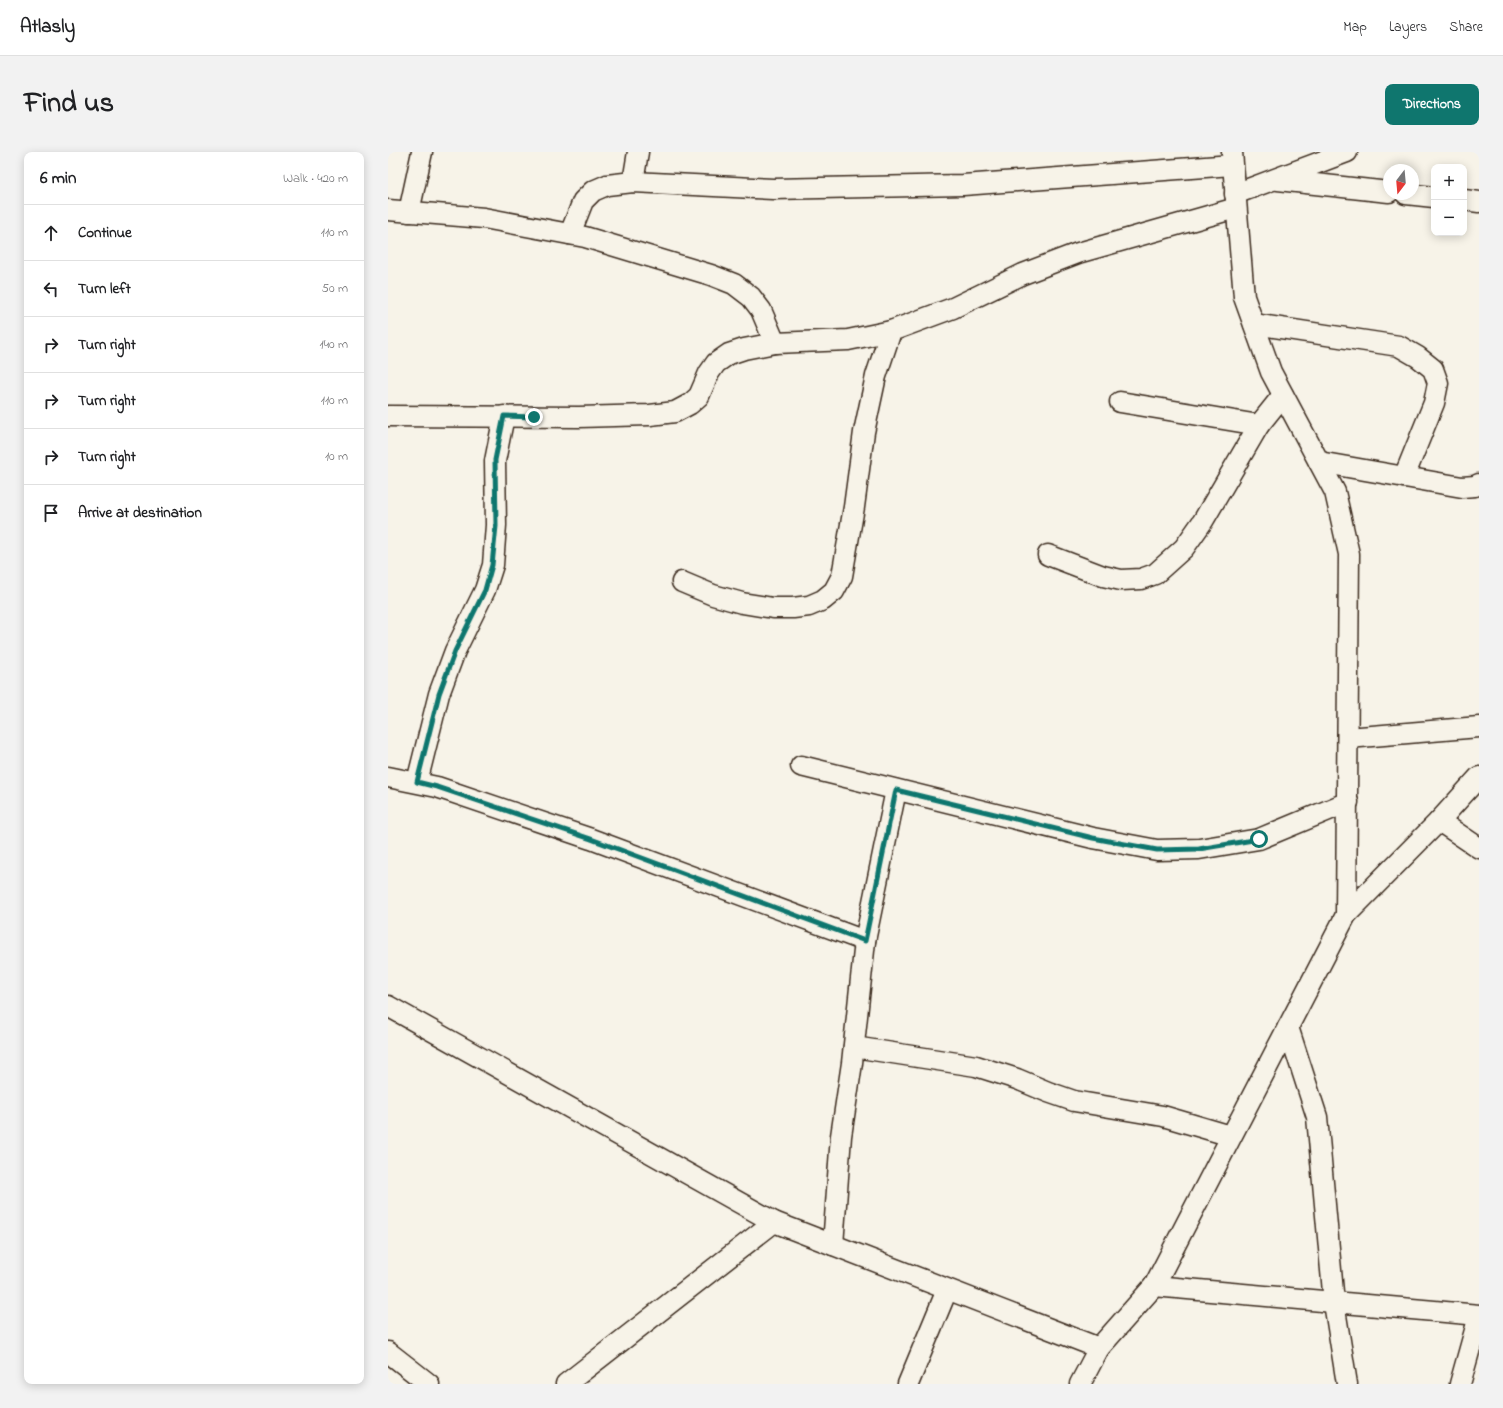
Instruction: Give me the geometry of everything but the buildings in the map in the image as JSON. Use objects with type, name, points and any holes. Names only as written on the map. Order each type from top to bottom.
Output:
[{"type":"street","points":[[409,212],[422,152]]},
{"type":"street","points":[[633,182],[638,152]]},
{"type":"street","points":[[388,416],[602,417],[650,415],[675,412],[690,404],[700,396],[716,363],[728,354],[775,342],[848,340],[892,331],[953,308],[1023,274],[1078,253],[1235,201],[1274,180],[1347,152]]},
{"type":"street","points":[[570,234],[583,201],[593,191],[607,185],[633,182],[773,189],[963,185],[1232,159],[1244,297],[1271,372],[1335,492],[1349,554],[1346,915]]},
{"type":"street","points":[[1274,180],[1383,191]]},
{"type":"street","points":[[1419,195],[1431,197]]},
{"type":"street","points":[[1467,200],[1479,202]]},
{"type":"street","points":[[388,210],[484,218],[585,237],[711,275],[734,284],[751,297],[761,310],[775,342]]},
{"type":"street","points":[[1254,324],[1399,346],[1418,356],[1433,369],[1438,383],[1434,403],[1404,477]]},
{"type":"street","points":[[682,582],[713,595],[742,604],[773,608],[809,606],[823,600],[834,591],[842,576],[854,507],[864,432],[876,376],[892,331]]},
{"type":"street","points":[[1048,555],[1103,576],[1121,580],[1141,579],[1155,574],[1184,548],[1214,503],[1260,425],[1283,395]]},
{"type":"street","points":[[1120,402],[1260,425]]},
{"type":"street","points":[[417,782],[439,694],[455,651],[485,590],[492,565],[496,526],[495,460],[504,416]]},
{"type":"street","points":[[1319,462],[1462,487],[1475,486],[1479,484]]},
{"type":"street","points":[[1348,738],[1479,727]]},
{"type":"street","points":[[801,766],[1093,838],[1157,850],[1199,849],[1259,839],[1348,802]]},
{"type":"street","points":[[388,777],[437,787],[591,839],[865,941]]},
{"type":"street","points":[[1080,1384],[1099,1348],[1154,1286],[1346,915],[1440,821],[1479,777]]},
{"type":"street","points":[[833,1245],[841,1136],[854,1047],[865,941],[896,790]]},
{"type":"street","points":[[1440,821],[1479,848]]},
{"type":"street","points":[[388,1006],[774,1222],[1099,1348]]},
{"type":"street","points":[[1288,1027],[1317,1117],[1334,1303],[1347,1384]]},
{"type":"street","points":[[854,1047],[976,1066],[1016,1079],[1074,1101],[1163,1116],[1231,1136]]},
{"type":"street","points":[[566,1384],[774,1222]]},
{"type":"street","points":[[1154,1286],[1479,1316],[1460,1384]]},
{"type":"street","points":[[908,1384],[947,1290]]},
{"type":"street","points":[[388,1352],[429,1384]]},
{"type":"route","points":[[534,417],[504,416],[495,460],[496,526],[492,565],[485,590],[455,651],[439,694],[430,724],[417,782],[437,787],[591,839],[865,941],[896,790],[1093,838],[1157,850],[1199,849],[1259,839]]}]
